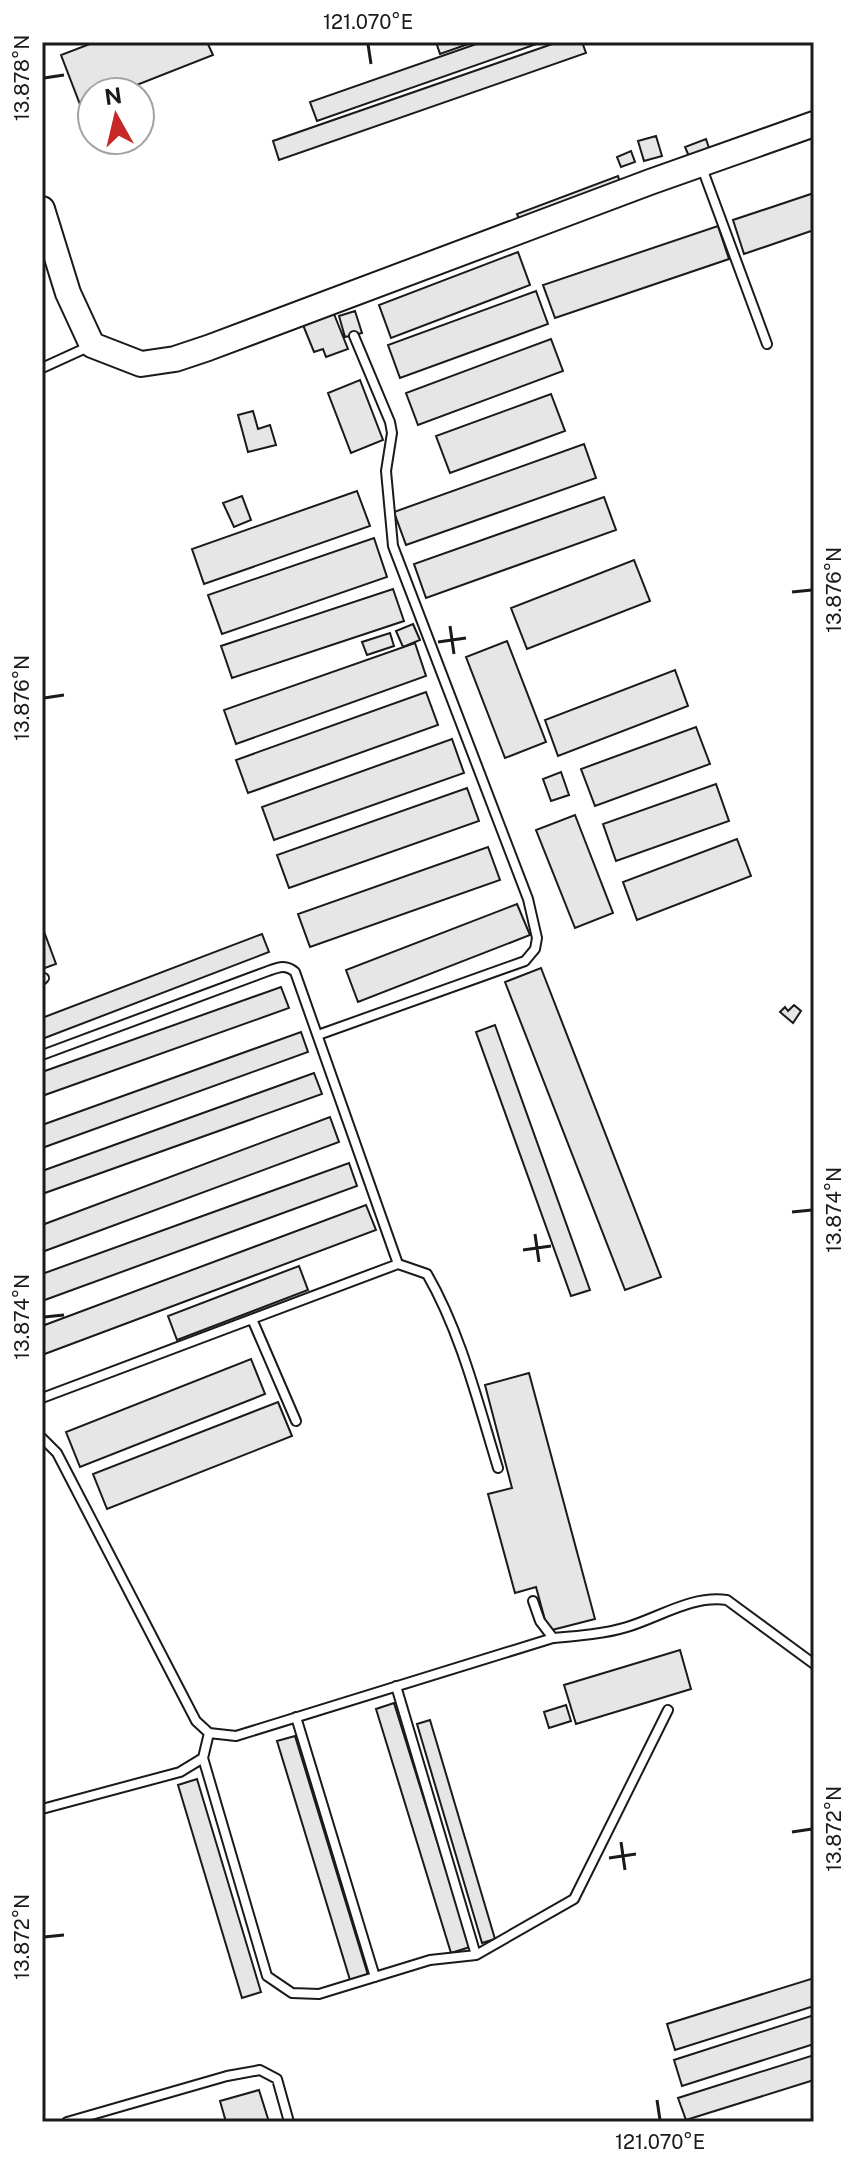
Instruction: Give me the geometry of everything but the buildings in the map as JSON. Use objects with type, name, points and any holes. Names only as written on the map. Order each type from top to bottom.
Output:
[{"type":"street","points":[[42,209],[68,293],[92,345],[141,364],[175,359],[341,301],[700,164],[814,124]]},
{"type":"lane","points":[[700,164],[767,344]]},
{"type":"lane","points":[[318,1035],[525,961],[535,949],[537,938],[528,899],[393,546],[386,471],[392,433],[390,422],[354,336]]},
{"type":"lane","points":[[42,368],[92,345]]},
{"type":"lane","points":[[42,1055],[282,966],[289,967],[295,972],[398,1264]]},
{"type":"lane","points":[[42,1398],[398,1264],[427,1274],[437,1292],[467,1369],[498,1468]]},
{"type":"lane","points":[[252,1319],[296,1421]]},
{"type":"lane","points":[[42,1438],[57,1453],[196,1721],[209,1733],[236,1736],[553,1638],[623,1628],[690,1602],[712,1597],[727,1600],[814,1664]]},
{"type":"lane","points":[[533,1601],[540,1621],[553,1638]]},
{"type":"lane","points":[[396,1686],[476,1955]]},
{"type":"lane","points":[[209,1733],[203,1758],[267,1976],[292,1993],[319,1994],[430,1960],[476,1955],[574,1899],[668,1710]]},
{"type":"lane","points":[[296,1717],[375,1977]]},
{"type":"lane","points":[[42,1809],[180,1772],[203,1758]]},
{"type":"lane","points":[[67,2122],[227,2076],[260,2070],[277,2079],[289,2122]]}]
